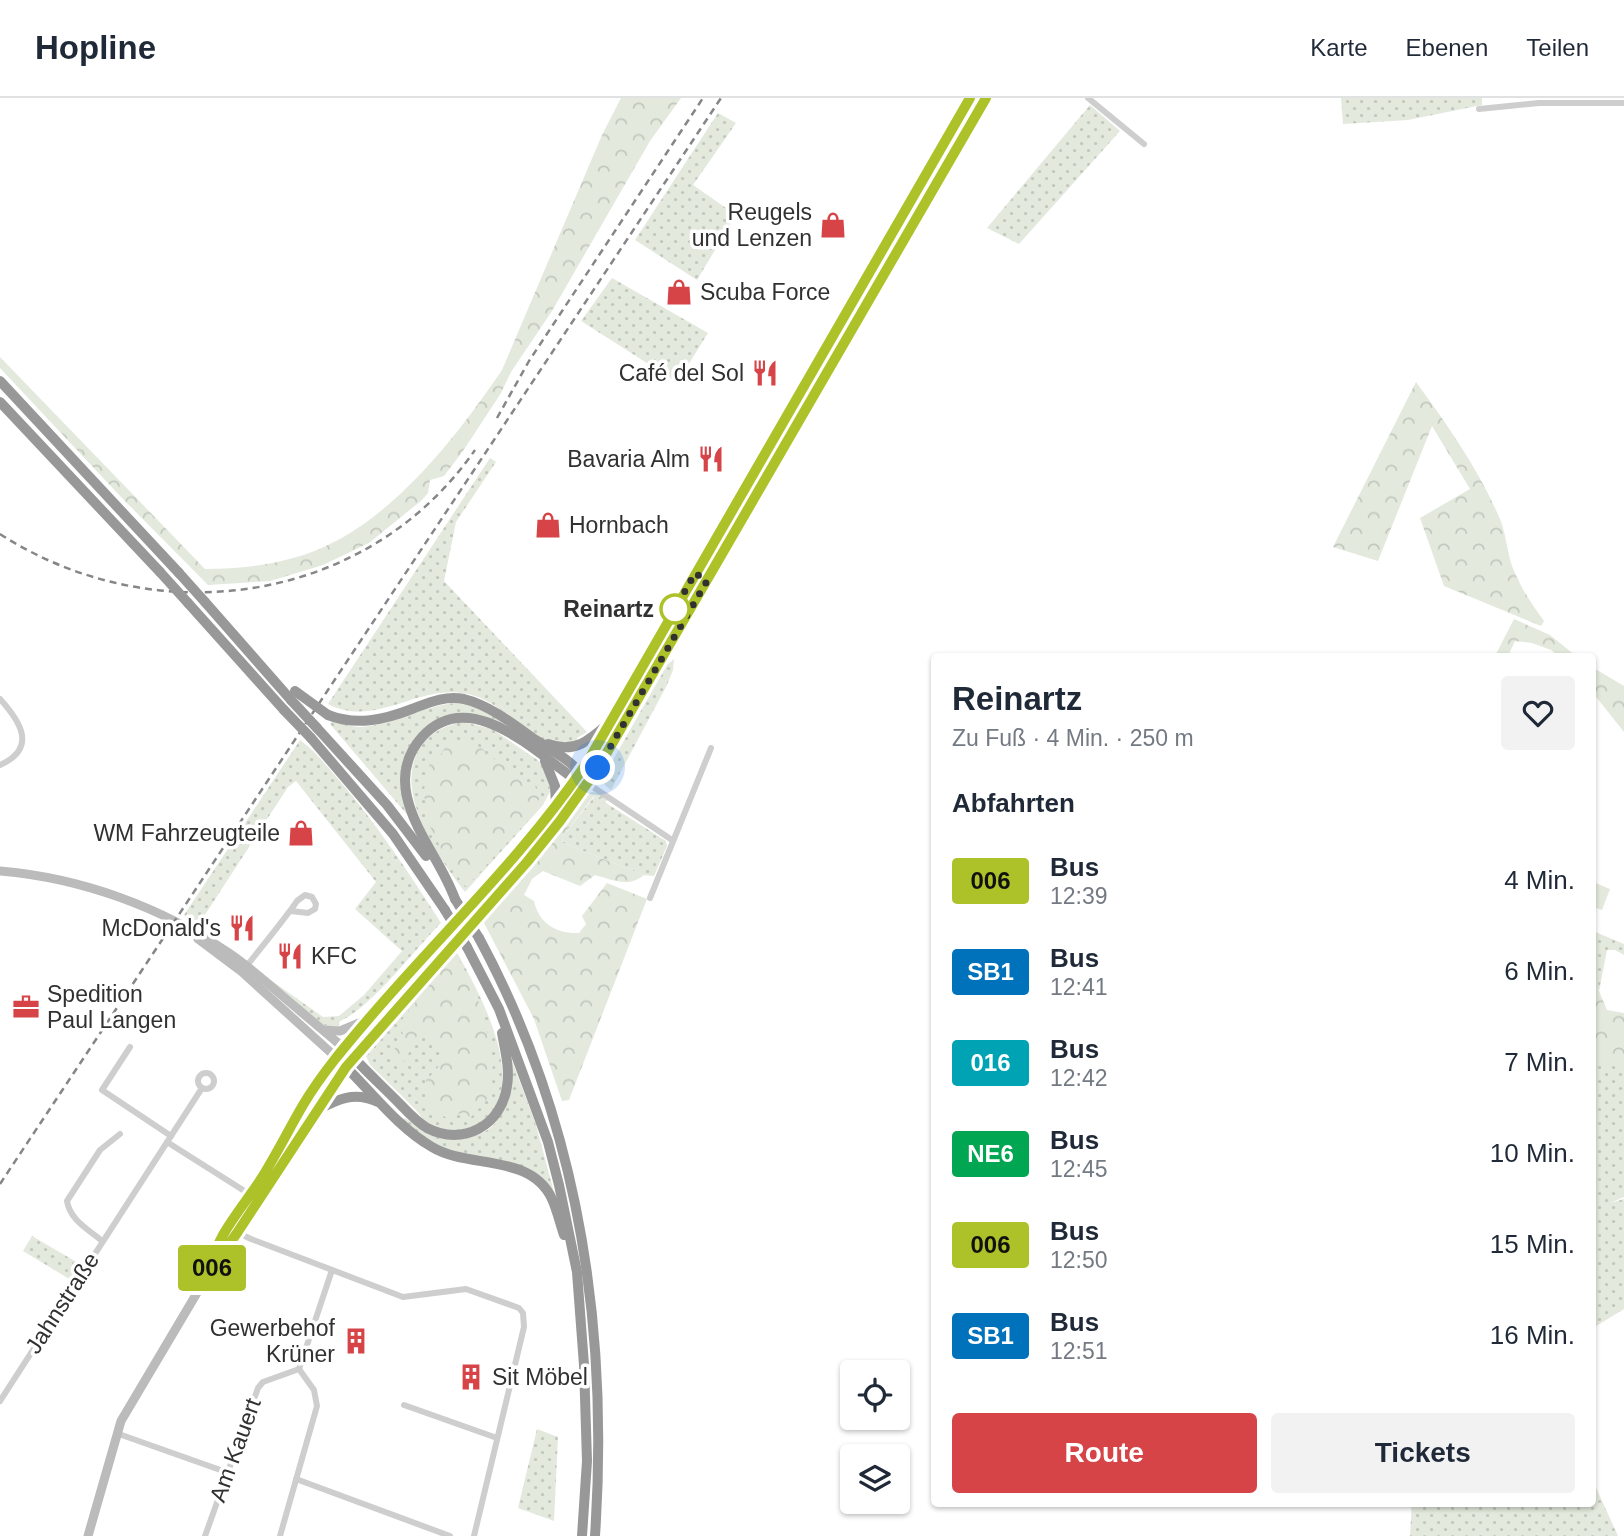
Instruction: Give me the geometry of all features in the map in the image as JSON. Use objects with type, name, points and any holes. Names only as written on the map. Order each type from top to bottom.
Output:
[{"type":"highway","points":[[0,381],[293,695],[317,728],[410,833],[479,938],[522,1028],[561,1143],[575,1199],[591,1294],[598,1372],[599,1477],[595,1536]]},
{"type":"highway","points":[[0,402],[160,572],[362,795],[393,834],[444,910],[467,947],[499,1009],[548,1142],[577,1272],[587,1450],[582,1536]]},
{"type":"highway","points":[[293,695],[328,715],[355,722],[402,712],[437,700],[462,699],[497,714],[536,740],[587,783]]},
{"type":"highway","points":[[455,899],[447,876],[426,844],[407,796],[406,768],[415,746],[429,729],[459,717],[472,717],[491,723],[541,756],[578,776]]},
{"type":"highway","points":[[536,740],[561,748],[573,748],[585,743],[609,723]]},
{"type":"highway","points":[[541,756],[553,777],[556,806]]},
{"type":"highway","points":[[353,1057],[428,1129],[452,1136],[473,1133],[496,1116],[507,1086],[508,1070],[499,1009]]},
{"type":"highway","points":[[346,1067],[414,1134],[444,1153],[503,1165],[535,1178],[552,1198],[577,1272]]},
{"type":"highway","points":[[315,1111],[353,1095],[384,1105]]},
{"type":"main road","points":[[88,1536],[116,1433],[254,1197],[304,1104],[344,1048],[494,879],[578,776],[970,98]]},
{"type":"main road","points":[[254,1197],[353,1057],[527,862],[587,783],[986,98]]},
{"type":"main road","points":[[0,871],[37,875],[98,889],[151,910],[186,929],[244,969],[353,1057]]},
{"type":"main road","points":[[244,969],[346,1067]]},
{"type":"main road","points":[[322,1030],[340,1031],[371,1016]]},
{"type":"street","points":[[1088,98],[1143,144]]},
{"type":"street","points":[[1479,109],[1539,103],[1624,103]]},
{"type":"street","points":[[695,573],[707,581]]},
{"type":"street","points":[[0,699],[18,719],[23,736],[13,759],[0,765]]},
{"type":"street","points":[[650,898],[711,748]]},
{"type":"street","points":[[587,783],[672,839]]},
{"type":"street","points":[[244,969],[290,911]]},
{"type":"street","points":[[130,1047],[102,1090],[254,1197]]},
{"type":"street","name":"Jahnstraße","points":[[0,1401],[202,1088]]},
{"type":"street","name":"Jahnstraße","points":[[102,1241],[73,1217],[68,1210],[67,1201],[100,1150],[120,1134]]},
{"type":"street","points":[[233,1231],[403,1297],[466,1289],[519,1308],[525,1316],[474,1536]]},
{"type":"street","points":[[280,1536],[317,1406],[314,1390],[299,1369],[332,1270]]},
{"type":"street","name":"Am Kauert","points":[[205,1536],[258,1388],[263,1382],[299,1369]]},
{"type":"street","points":[[404,1405],[497,1438]]},
{"type":"street","points":[[116,1433],[226,1472]]},
{"type":"street","points":[[296,1479],[450,1536]]},
{"type":"green space","points":[[621,98],[681,98],[650,141],[552,311],[511,372],[501,393],[444,476],[430,480],[428,493],[422,500],[369,543],[323,565],[270,581],[208,585],[0,368],[0,357],[205,569],[269,564],[315,551],[355,530],[404,491],[447,444],[502,370],[602,135]]},
{"type":"green space","points":[[1341,98],[1482,98],[1482,105],[1408,120],[1343,124]]},
{"type":"green space","points":[[1090,105],[1120,131],[1019,244],[987,228]]},
{"type":"green space","points":[[718,113],[736,123],[693,185],[736,215],[697,280],[635,240]]},
{"type":"green space","points":[[612,278],[708,333],[680,378],[672,379],[581,321]]},
{"type":"green space","points":[[1416,382],[1462,448],[1492,501],[1502,525],[1512,566],[1526,595],[1544,621],[1541,626],[1444,586],[1420,518],[1470,489],[1432,426],[1378,561],[1333,547]]},
{"type":"green space","points":[[490,458],[496,462],[456,522],[444,581],[587,732],[577,738],[577,741],[558,744],[545,740],[492,704],[468,694],[432,694],[380,709],[363,711],[346,710],[328,704]]},
{"type":"green space","points":[[1514,619],[1550,635],[1572,653],[1554,653],[1532,643],[1515,641],[1509,653],[1497,653]]},
{"type":"green space","points":[[674,659],[667,685],[611,790],[604,784],[609,767],[667,665]]},
{"type":"green space","points":[[1596,669],[1624,686],[1624,732],[1596,697]]},
{"type":"green space","points":[[457,703],[478,706],[512,727],[489,719],[437,721],[428,726],[414,740],[406,754],[410,818],[330,724],[332,721],[356,727],[372,726],[432,707]]},
{"type":"green space","points":[[463,722],[492,729],[539,761],[553,786],[543,805],[465,892],[442,861],[421,822],[411,782],[414,763],[422,745],[440,729]]},
{"type":"green space","points":[[300,740],[325,763],[366,813],[441,923],[379,991],[340,1021],[338,1027],[322,1025],[258,971],[323,1017],[339,1016],[364,995],[402,951],[355,909],[376,882],[296,781],[288,787],[197,927],[184,915]]},
{"type":"green space","points":[[457,741],[478,746],[503,765],[519,773],[524,784],[535,786],[540,798],[523,825],[466,887],[451,868],[425,817],[429,809],[423,794],[433,758],[441,754],[448,743]]},
{"type":"green space","points":[[596,791],[608,800],[604,802],[594,796],[562,837],[563,843],[644,875],[626,882],[595,875],[580,886],[543,871],[532,879],[524,895],[534,901],[540,916],[550,926],[571,933],[579,933],[586,924],[582,916],[607,883],[647,899],[569,1100],[562,1101],[534,1019],[483,921],[588,793]]},
{"type":"green space","points":[[595,796],[666,841],[667,846],[654,876],[644,875],[563,843],[562,837]]},
{"type":"green space","points":[[1596,883],[1610,889],[1602,910],[1596,908]]},
{"type":"green space","points":[[1596,932],[1624,944],[1624,955],[1615,950],[1607,950],[1599,991],[1596,988]]},
{"type":"green space","points":[[455,949],[488,1015],[502,1067],[501,1091],[492,1111],[473,1126],[462,1130],[438,1128],[427,1123],[370,1065],[366,1056],[374,1038]]},
{"type":"green space","points":[[453,954],[462,966],[478,1001],[485,1021],[493,1063],[489,1095],[481,1106],[471,1117],[461,1113],[447,1118],[436,1112],[427,1101],[430,1094],[426,1080],[442,1060],[439,1049],[419,1033],[402,1063],[391,1061],[396,1045],[405,1037],[398,1025]]},
{"type":"green space","points":[[1596,989],[1607,1010],[1624,1013],[1624,1063],[1596,1063]]},
{"type":"green space","points":[[506,1045],[536,1125],[555,1196],[539,1178],[435,1147],[403,1120],[405,1118],[432,1136],[441,1138],[460,1139],[488,1130],[500,1115]]},
{"type":"green space","points":[[1596,1063],[1624,1063],[1624,1197],[1610,1203],[1624,1199],[1624,1309],[1596,1326]]},
{"type":"green space","points":[[32,1236],[80,1264],[71,1280],[23,1251]]},
{"type":"green space","points":[[537,1429],[558,1437],[554,1521],[518,1508]]},
{"type":"green space","points":[[1596,1488],[1618,1536],[1410,1536],[1412,1507],[1596,1507]]},
{"type":"railway","points":[[497,418],[529,361],[703,98]]},
{"type":"railway","points":[[0,1184],[721,98]]},
{"type":"railway","points":[[0,534],[60,565],[124,585],[190,592],[255,588],[318,571],[377,543],[430,502],[475,450]]},
{"type":"bus line","name":"006","points":[[970,98],[588,761],[541,824],[337,1057],[304,1104],[272,1161],[228,1228],[211,1257],[210,1271],[346,1067],[527,862],[598,768],[986,98]]},
{"type":"place","name":"Reugels und Lenzen","points":[[833,225]]},
{"type":"place","name":"Scuba Force","points":[[679,292]]},
{"type":"place","name":"Café del Sol","points":[[765,373]]},
{"type":"place","name":"Bavaria Alm","points":[[711,459]]},
{"type":"place","name":"Hornbach","points":[[548,525]]},
{"type":"place","name":"Reinartz","points":[[675,609]]},
{"type":"place","name":"WM Fahrzeugteile","points":[[301,833]]},
{"type":"place","name":"McDonald's","points":[[242,928]]},
{"type":"place","name":"KFC","points":[[290,956]]},
{"type":"place","name":"Spedition Paul Langen","points":[[26,1007]]},
{"type":"place","name":"Gewerbehof Krüner","points":[[356,1341]]},
{"type":"place","name":"Sit Möbel","points":[[471,1377]]},
{"type":"route","points":[[598,768],[707,581],[695,573],[675,609]]}]
